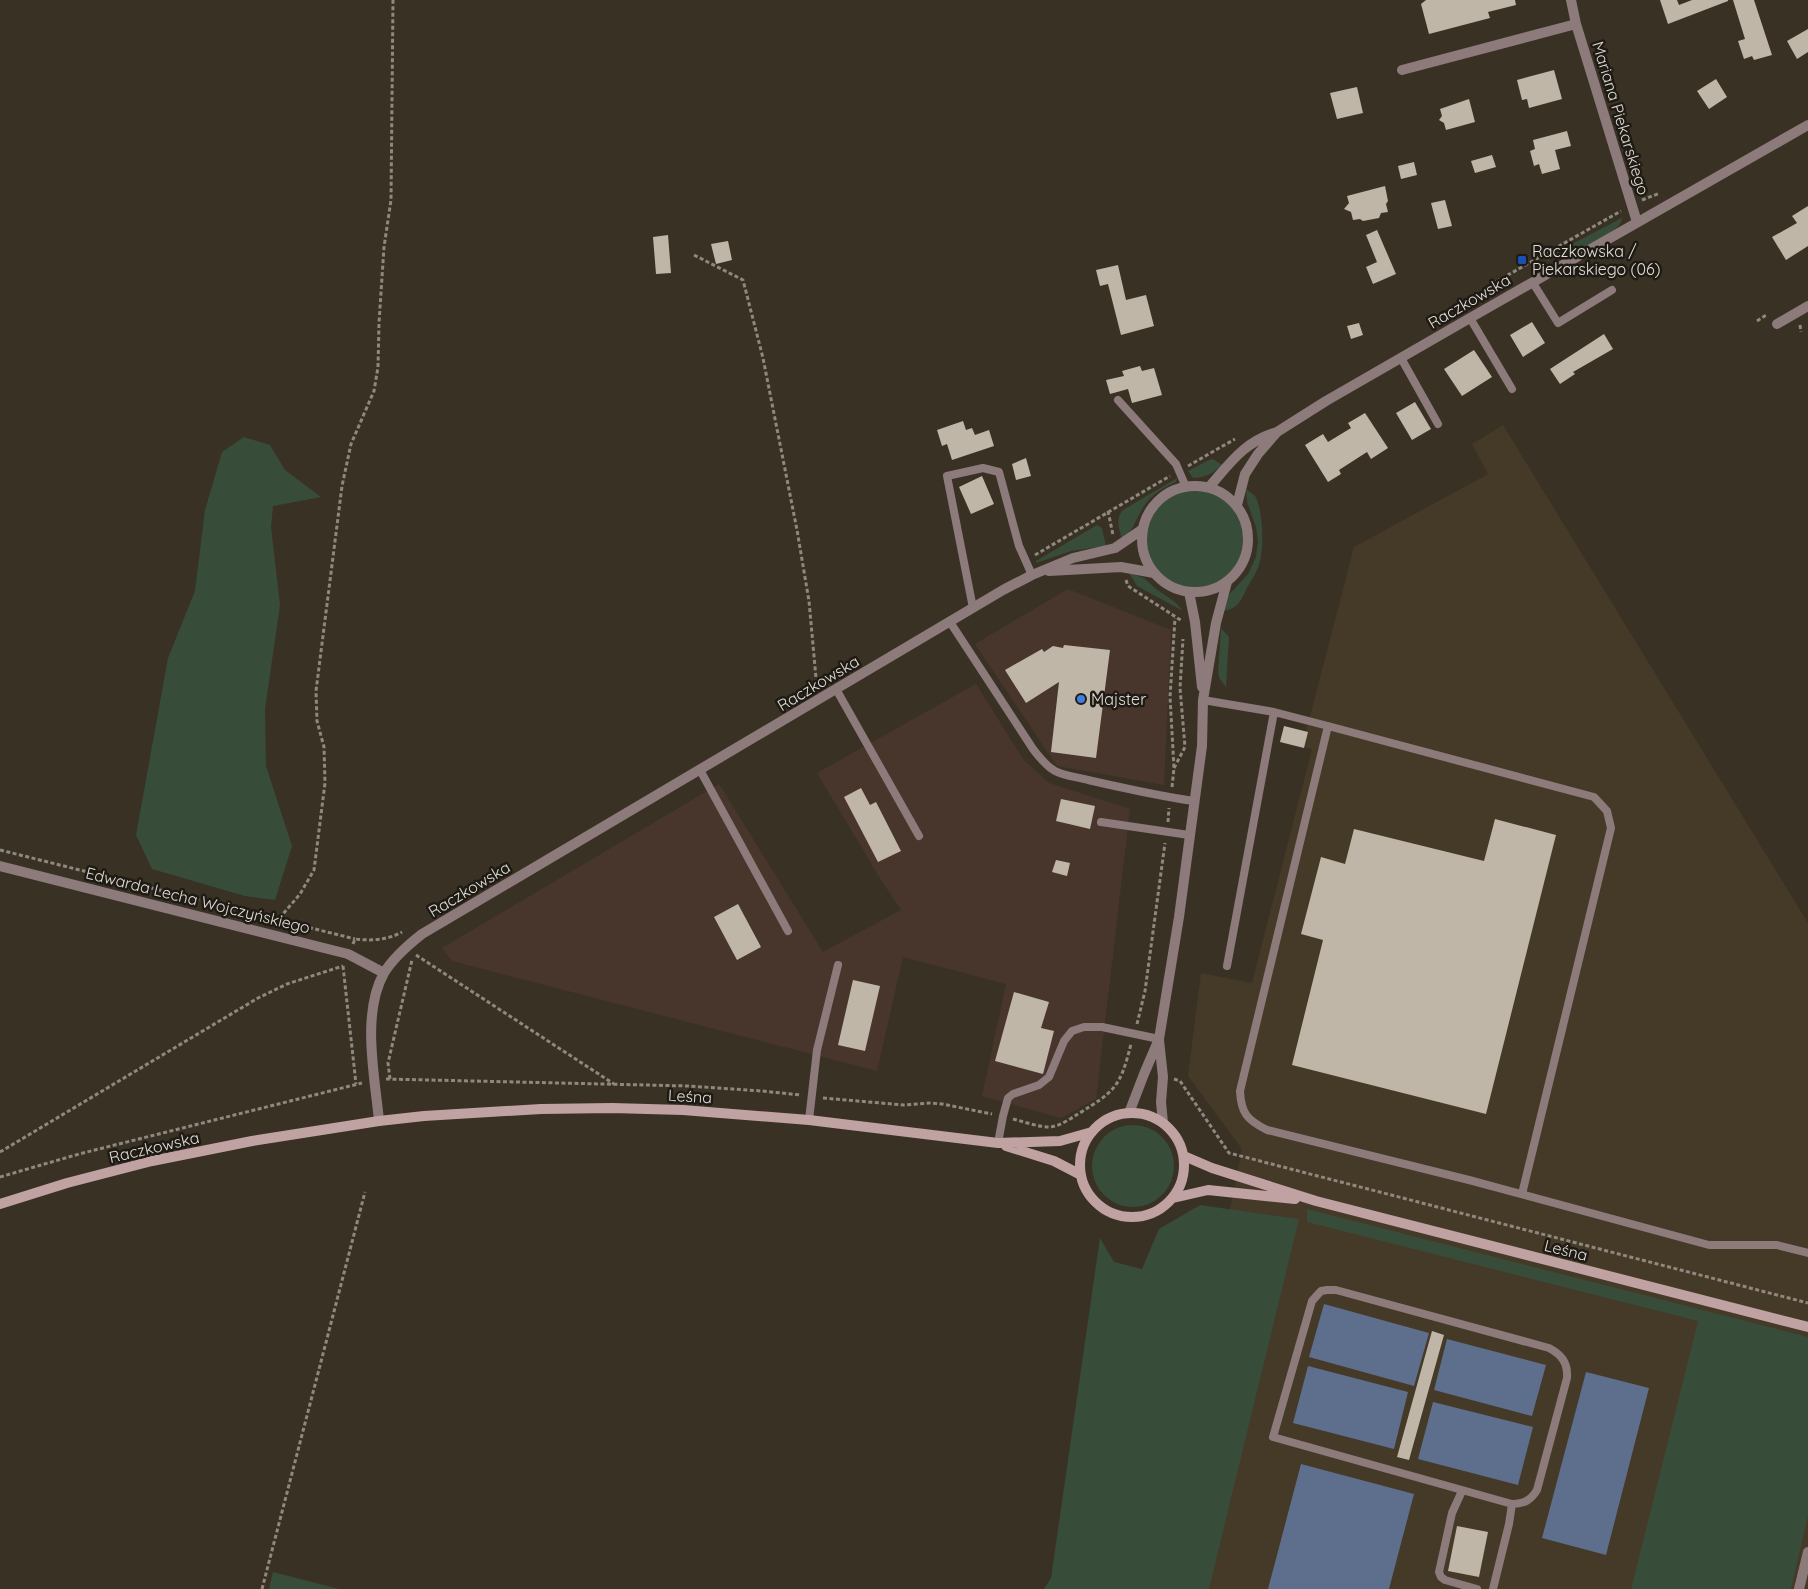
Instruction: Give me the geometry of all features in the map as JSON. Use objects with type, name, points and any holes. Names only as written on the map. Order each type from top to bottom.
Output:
[{"type":"main road","name":"Leśna","points":[[379,1121],[424,1116],[541,1109],[612,1108],[683,1110],[809,1120],[998,1143],[1060,1141],[1092,1132]]},
{"type":"main road","points":[[1129,1113],[1152,1117],[1162,1123],[1176,1137],[1184,1156],[1183,1178],[1173,1198],[1165,1207],[1143,1217],[1120,1216],[1098,1206],[1084,1187],[1080,1164],[1081,1153],[1092,1132],[1108,1119],[1129,1113]]},
{"type":"main road","name":"Raczkowska","points":[[0,1204],[67,1183],[152,1161],[252,1141],[379,1121]]},
{"type":"main road","name":"Leśna","points":[[998,1143],[1054,1161],[1081,1175]]},
{"type":"main road","name":"Leśna","points":[[1184,1156],[1212,1168],[1316,1201],[1808,1327]]},
{"type":"main road","name":"Leśna","points":[[1173,1198],[1208,1190],[1316,1201]]},
{"type":"street","name":"Mariana Piekarskiego","points":[[1571,0],[1576,24],[1637,222]]},
{"type":"street","name":"Mariana Piekarskiego","points":[[1402,70],[1576,24]]},
{"type":"street","name":"Raczkowska","points":[[1209,487],[1241,451],[1251,443],[1278,432],[1470,318],[1808,126]]},
{"type":"street","points":[[1777,324],[1808,306]]},
{"type":"street","name":"Raczkowska","points":[[1237,505],[1245,474],[1258,454],[1278,432]]},
{"type":"street","points":[[1194,485],[1209,487],[1226,495],[1237,505],[1246,519],[1249,535],[1248,550],[1242,566],[1232,578],[1219,587],[1204,592],[1189,592],[1174,588],[1154,573],[1143,554],[1144,523],[1152,508],[1163,496],[1178,488],[1194,485]]},
{"type":"street","name":"Raczkowska","points":[[379,1121],[370,1031],[373,1004],[384,973],[407,947],[422,934],[973,608],[1032,575],[1073,558],[1116,548],[1143,529]]},
{"type":"street","name":"Raczkowska","points":[[1045,571],[1121,567],[1154,573]]},
{"type":"street","points":[[1203,700],[1216,623],[1227,582]]},
{"type":"street","points":[[1129,1113],[1159,1039],[1179,917],[1202,746],[1203,700],[1195,622],[1189,592]]},
{"type":"street","name":"Edwarda Lecha Wojczyńskiego","points":[[0,866],[348,954],[384,973]]},
{"type":"street","points":[[1159,1039],[1163,1077],[1162,1123]]},
{"type":"street","points":[[1799,1589],[1808,1555]]},
{"type":"lane","points":[[1532,283],[1558,323],[1612,290]]},
{"type":"lane","points":[[1470,318],[1512,389]]},
{"type":"lane","points":[[1401,358],[1438,424]]},
{"type":"lane","points":[[1118,400],[1176,464],[1186,487]]},
{"type":"lane","points":[[973,608],[947,476],[983,468],[999,472],[1019,546],[1032,575]]},
{"type":"lane","points":[[950,622],[1033,749],[1041,760],[1053,770],[1092,781],[1170,798],[1194,801]]},
{"type":"lane","points":[[832,692],[919,836]]},
{"type":"lane","points":[[1203,700],[1274,712],[1594,797],[1606,811],[1611,828],[1522,1194]]},
{"type":"lane","points":[[1227,966],[1274,712]]},
{"type":"lane","points":[[1328,726],[1240,1091],[1240,1105],[1253,1123],[1267,1130],[1522,1194],[1709,1245],[1777,1245],[1808,1253]]},
{"type":"lane","points":[[700,770],[788,931]]},
{"type":"lane","points":[[1101,822],[1189,836]]},
{"type":"lane","points":[[809,1120],[817,1050],[838,965]]},
{"type":"lane","points":[[998,1143],[1008,1098],[1013,1094],[1039,1085],[1049,1077],[1064,1041],[1072,1032],[1084,1027],[1102,1027],[1159,1039]]},
{"type":"lane","points":[[1336,1290],[1549,1348],[1558,1353],[1564,1361],[1567,1369],[1567,1378],[1537,1490],[1533,1496],[1520,1504],[1512,1504],[1462,1491],[1273,1437],[1312,1301],[1321,1291],[1336,1290]]},
{"type":"lane","points":[[1462,1491],[1452,1513],[1439,1572],[1441,1578],[1445,1580],[1477,1589]]},
{"type":"lane","points":[[1493,1589],[1512,1504]]},
{"type":"path","points":[[276,935],[283,914],[300,894],[314,870],[325,783],[324,747],[317,720],[316,691],[342,486],[351,444],[374,391],[378,367],[384,256],[391,200],[393,0]]},
{"type":"path","points":[[694,255],[743,280],[763,358],[795,520],[809,601],[816,678],[819,683],[832,692]]},
{"type":"path","points":[[1025,560],[1217,449]]},
{"type":"path","points":[[1124,1070],[1145,991],[1167,831],[1174,768],[1170,697],[1175,618]]},
{"type":"path","points":[[1174,768],[1185,747],[1180,688],[1183,631]]},
{"type":"path","points":[[811,688],[819,683]]},
{"type":"path","points":[[0,850],[355,940],[370,941],[395,936],[404,931]]},
{"type":"path","points":[[355,940],[343,966],[356,1084]]},
{"type":"path","points":[[390,1078],[388,1063],[414,954],[614,1084]]},
{"type":"path","points":[[0,1152],[258,998],[287,984],[343,966]]},
{"type":"path","points":[[1180,1080],[1229,1153],[1808,1303]]},
{"type":"path","points":[[262,1589],[365,1192]]},
{"type":"shaded area","points":[[1503,425],[1808,923],[1808,1589],[1155,1589],[1242,1149],[1188,1076],[1201,973],[1252,983],[1312,749],[1302,747],[1354,547],[1488,474],[1472,444]]},
{"type":"shaded area","points":[[1068,589],[1171,630],[1164,785],[1057,766],[975,644]]},
{"type":"shaded area","points":[[976,684],[1023,759],[1049,783],[1130,809],[1096,1099],[1061,1118],[982,1096],[1006,984],[903,957],[877,1071],[452,961],[442,948],[719,784],[823,952],[901,910],[817,773]]},
{"type":"green space","points":[[1622,218],[1619,225],[1602,238],[1547,261],[1547,257]]},
{"type":"green space","points":[[244,437],[270,445],[285,470],[321,497],[273,506],[271,527],[280,605],[265,709],[266,766],[292,846],[275,900],[245,896],[152,869],[136,835],[168,658],[195,591],[205,510],[222,452]]},
{"type":"green space","points":[[1213,459],[1222,465],[1209,474],[1193,478],[1188,471],[1209,460]]},
{"type":"green space","points":[[1177,478],[1176,482],[1158,492],[1147,502],[1133,527],[1122,540],[1118,520],[1123,510]]},
{"type":"green space","points":[[1195,486],[1215,490],[1233,501],[1244,519],[1248,539],[1244,559],[1233,577],[1215,588],[1195,592],[1175,588],[1157,577],[1146,559],[1142,539],[1146,519],[1157,501],[1175,490]]},
{"type":"green space","points":[[1246,489],[1255,496],[1260,509],[1262,528],[1261,555],[1257,571],[1241,600],[1236,606],[1222,611],[1226,598],[1248,574],[1256,557],[1258,542],[1256,527],[1247,502]]},
{"type":"green space","points":[[1097,525],[1102,528],[1106,546],[1071,551],[1036,563],[1036,561]]},
{"type":"green space","points":[[1129,573],[1144,578],[1175,602],[1183,611],[1137,586]]},
{"type":"green space","points":[[1221,628],[1229,637],[1226,687],[1218,673]]},
{"type":"green space","points":[[1133,1125],[1149,1128],[1162,1137],[1171,1150],[1174,1166],[1171,1182],[1162,1195],[1149,1204],[1133,1207],[1117,1204],[1104,1195],[1095,1182],[1092,1166],[1095,1150],[1104,1137],[1117,1128]]},
{"type":"green space","points":[[1200,1205],[1299,1219],[1209,1589],[1044,1589],[1051,1578],[1100,1238],[1114,1262],[1142,1269],[1159,1229]]},
{"type":"green space","points":[[1307,1209],[1808,1337],[1808,1516],[1791,1589],[1631,1589],[1698,1321],[1307,1222]]},
{"type":"green space","points":[[273,1572],[339,1589],[269,1589]]},
{"type":"water","points":[[1324,1304],[1429,1333],[1414,1386],[1309,1357]]},
{"type":"water","points":[[1447,1339],[1546,1365],[1532,1416],[1434,1390]]},
{"type":"water","points":[[1308,1366],[1408,1392],[1394,1449],[1293,1423]]},
{"type":"water","points":[[1586,1372],[1649,1388],[1606,1555],[1542,1538]]},
{"type":"water","points":[[1433,1402],[1533,1427],[1518,1485],[1418,1459]]},
{"type":"water","points":[[1301,1464],[1414,1494],[1389,1589],[1268,1589]]},
{"type":"building","points":[[1426,0],[1515,0],[1516,5],[1488,12],[1490,18],[1429,34],[1421,4]]},
{"type":"building","points":[[1660,0],[1677,0],[1679,5],[1692,0],[1728,1],[1668,24]]},
{"type":"building","points":[[1733,0],[1754,0],[1772,55],[1754,60],[1752,56],[1744,59],[1738,41],[1745,39]]},
{"type":"building","points":[[1808,29],[1808,52],[1797,59],[1787,41]]},
{"type":"building","points":[[1554,70],[1562,99],[1529,108],[1527,99],[1522,100],[1517,80]]},
{"type":"building","points":[[1716,79],[1727,97],[1709,109],[1697,91]]},
{"type":"building","points":[[1357,87],[1363,113],[1337,119],[1330,93]]},
{"type":"building","points":[[1469,99],[1475,122],[1446,130],[1444,123],[1439,120],[1442,116],[1440,109]]},
{"type":"building","points":[[1567,131],[1571,146],[1555,150],[1560,169],[1542,174],[1539,164],[1534,166],[1530,151],[1535,149],[1533,140]]},
{"type":"building","points":[[1492,155],[1496,167],[1475,173],[1471,161]]},
{"type":"building","points":[[1414,162],[1417,175],[1401,179],[1398,166]]},
{"type":"building","points":[[1385,186],[1388,212],[1381,213],[1379,218],[1363,221],[1360,219],[1353,220],[1351,212],[1344,209],[1349,203],[1347,196]]},
{"type":"building","points":[[1445,200],[1452,226],[1438,229],[1431,203]]},
{"type":"building","points":[[1808,206],[1808,246],[1786,260],[1772,237],[1797,223],[1792,216]]},
{"type":"building","points":[[1377,230],[1396,274],[1373,284],[1366,267],[1377,262],[1366,235]]},
{"type":"building","points":[[668,235],[671,273],[656,274],[653,237]]},
{"type":"building","points":[[728,241],[732,260],[716,264],[711,244]]},
{"type":"building","points":[[1118,265],[1126,300],[1146,295],[1154,326],[1121,335],[1108,284],[1100,286],[1096,270]]},
{"type":"building","points":[[1532,322],[1545,343],[1523,357],[1510,335]]},
{"type":"building","points":[[1359,323],[1363,335],[1351,339],[1347,326]]},
{"type":"building","points":[[1604,334],[1613,349],[1573,372],[1575,374],[1560,384],[1550,369]]},
{"type":"building","points":[[1474,350],[1492,377],[1462,396],[1444,369]]},
{"type":"building","points":[[1140,366],[1142,371],[1154,368],[1162,395],[1132,403],[1128,389],[1110,394],[1106,380],[1124,376],[1122,371]]},
{"type":"building","points":[[1415,402],[1431,429],[1412,440],[1396,413]]},
{"type":"building","points":[[1365,413],[1388,448],[1371,459],[1367,452],[1339,470],[1341,474],[1328,482],[1305,445],[1323,434],[1328,442],[1351,428],[1348,423]]},
{"type":"building","points":[[963,421],[966,430],[972,428],[975,435],[989,430],[994,446],[952,460],[947,444],[942,446],[937,430]]},
{"type":"building","points":[[1026,458],[1031,476],[1016,480],[1012,464]]},
{"type":"building","points":[[982,476],[994,504],[971,514],[959,487]]},
{"type":"building","name":"Majster","points":[[1064,645],[1110,650],[1096,758],[1051,752],[1059,682],[1026,703],[1005,670],[1042,649],[1044,652],[1053,646],[1063,648]]},
{"type":"building","points":[[1284,726],[1308,732],[1304,748],[1280,742]]},
{"type":"building","points":[[861,788],[870,805],[876,802],[901,851],[878,862],[844,797]]},
{"type":"building","points":[[1061,799],[1095,806],[1090,829],[1056,821]]},
{"type":"building","points":[[1495,819],[1556,835],[1486,1114],[1292,1065],[1323,940],[1301,934],[1321,857],[1345,864],[1354,829],[1484,861]]},
{"type":"building","points":[[1056,860],[1070,863],[1067,876],[1052,872]]},
{"type":"building","points":[[738,904],[761,947],[737,960],[714,917]]},
{"type":"building","points":[[853,980],[880,986],[865,1051],[838,1045]]},
{"type":"building","points":[[1014,992],[1049,1002],[1041,1028],[1054,1031],[1043,1074],[995,1061]]},
{"type":"building","points":[[1432,1331],[1444,1335],[1409,1460],[1397,1457]]},
{"type":"building","points":[[1457,1526],[1488,1532],[1479,1577],[1448,1571]]},
{"type":"place","name":"Raczkowska / Piekarskiego (06)","points":[[1522,260]]},
{"type":"place","name":"Majster","points":[[1081,699]]}]
